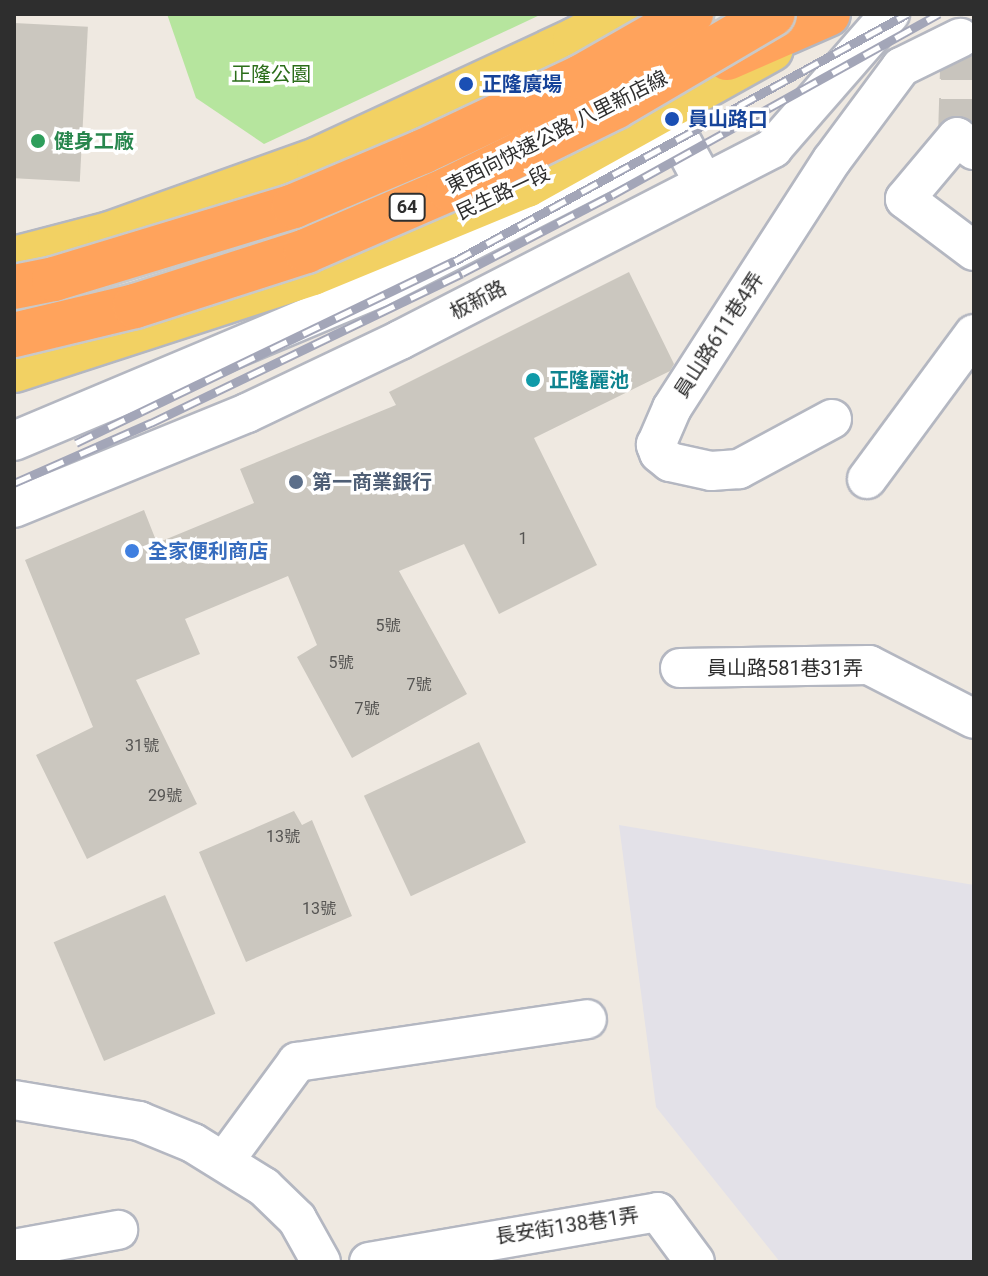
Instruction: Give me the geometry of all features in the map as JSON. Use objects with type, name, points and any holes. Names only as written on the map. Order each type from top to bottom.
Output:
[{"type":"highway","name":"東西向快速公路 八里新店線","points":[[14,287],[54,279],[294,206],[422,152],[581,77],[691,14]]},
{"type":"highway","name":"東西向快速公路 八里新店線","points":[[14,335],[135,306],[306,251],[449,189],[615,107],[773,14]]},
{"type":"highway","points":[[615,107],[831,14]]},
{"type":"main road","points":[[14,259],[110,234],[319,159],[575,40],[623,14]]},
{"type":"main road","name":"民生路一段","points":[[14,370],[370,271],[831,14]]},
{"type":"street","name":"板新路","points":[[14,508],[247,413],[400,340],[773,148],[890,14]]},
{"type":"street","name":"員山路611巷4弄","points":[[832,419],[739,469],[711,471],[670,462],[659,453],[656,445],[672,408],[832,160],[901,67],[969,40]]},
{"type":"street","points":[[14,441],[370,271],[678,135],[704,183]]},
{"type":"street","points":[[974,150],[957,137],[905,199],[974,251]]},
{"type":"street","points":[[319,159],[400,340]]},
{"type":"street","points":[[867,479],[974,334]]},
{"type":"street","name":"員山路581巷31弄","points":[[680,668],[869,665],[974,719]]},
{"type":"street","points":[[225,1160],[297,1062],[587,1019]]},
{"type":"street","points":[[14,1100],[139,1121],[225,1160],[264,1187],[297,1219],[316,1261]]},
{"type":"street","name":"長安街138巷1弄","points":[[369,1262],[658,1212],[695,1262]]},
{"type":"street","points":[[14,1249],[118,1230]]},
{"type":"shaded area","points":[[619,825],[974,885],[974,1262],[780,1262],[656,1107]]},
{"type":"green space","name":"正隆公園","points":[[167,14],[542,14],[264,144],[196,98]]},
{"type":"building","points":[[14,23],[88,27],[80,182],[14,178]]},
{"type":"building","points":[[629,272],[674,364],[670,371],[534,438],[597,565],[499,614],[464,544],[399,571],[467,694],[352,758],[297,657],[317,645],[288,576],[185,619],[200,654],[136,680],[197,804],[87,859],[36,755],[93,727],[25,560],[144,510],[157,543],[254,503],[240,469],[396,405],[389,392]]},
{"type":"building","points":[[479,742],[526,843],[411,896],[364,796]]},
{"type":"building","points":[[294,811],[302,825],[312,820],[352,916],[246,962],[199,852]]},
{"type":"building","points":[[165,895],[215,1014],[104,1061],[54,942]]},
{"type":"tunnel","points":[[957,137],[960,38]]},
{"type":"railway","points":[[76,443],[455,261],[907,14]]},
{"type":"railway","points":[[14,483],[151,423],[462,273],[612,195],[939,14]]},
{"type":"place","name":"正隆廣場","points":[[466,84]]},
{"type":"place","name":"員山路口","points":[[672,119]]},
{"type":"place","name":"健身工廠","points":[[38,141]]},
{"type":"place","name":"正隆麗池","points":[[533,380]]},
{"type":"place","name":"第一商業銀行","points":[[296,482]]},
{"type":"place","name":"全家便利商店","points":[[132,551]]}]
